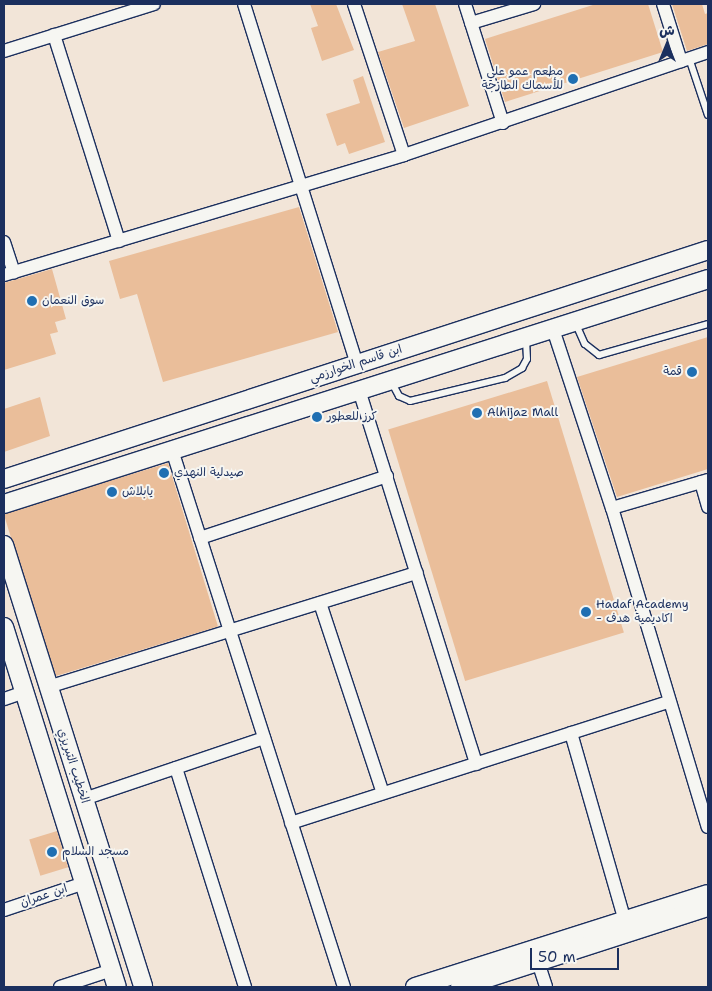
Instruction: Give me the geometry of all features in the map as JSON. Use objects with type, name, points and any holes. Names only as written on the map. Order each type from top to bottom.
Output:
[{"type":"street","points":[[4,51],[154,4]]},
{"type":"street","points":[[244,4],[358,364]]},
{"type":"street","points":[[354,4],[404,155]]},
{"type":"street","points":[[464,4],[503,123]]},
{"type":"street","points":[[471,23],[534,4]]},
{"type":"street","points":[[663,4],[685,60]]},
{"type":"street","points":[[54,35],[119,241]]},
{"type":"street","points":[[4,242],[9,274],[404,155],[708,52]]},
{"type":"street","name":"ابن قاسم الخوارزمي","points":[[4,479],[708,250]]},
{"type":"street","name":"ابن قاسم الخوارزمي","points":[[4,504],[708,279]]},
{"type":"street","points":[[553,329],[612,508],[668,702],[702,788],[708,827]]},
{"type":"street","points":[[446,335],[456,360]]},
{"type":"street","points":[[359,390],[476,764]]},
{"type":"street","points":[[172,450],[344,987]]},
{"type":"street","points":[[200,538],[387,476]]},
{"type":"street","points":[[612,508],[704,481],[708,507]]},
{"type":"street","name":"الخطيب التبريزي","points":[[4,545],[143,987]]},
{"type":"street","points":[[48,687],[417,573]]},
{"type":"street","points":[[320,603],[383,794]]},
{"type":"street","name":"الخطيب التبريزي","points":[[4,627],[117,987]]},
{"type":"street","points":[[4,699],[24,692]]},
{"type":"street","points":[[291,823],[668,702]]},
{"type":"street","points":[[571,733],[625,920]]},
{"type":"street","points":[[84,799],[264,738]]},
{"type":"street","points":[[176,768],[245,987]]},
{"type":"street","name":"ابن عمران","points":[[4,909],[84,883]]},
{"type":"street","points":[[415,987],[708,894]]},
{"type":"street","points":[[460,987],[708,907]]},
{"type":"street","points":[[538,962],[546,987]]},
{"type":"street","points":[[60,987],[112,970]]},
{"type":"lane","points":[[685,60],[708,115]]},
{"type":"lane","points":[[575,322],[585,344],[599,355],[708,324]]},
{"type":"lane","points":[[391,380],[399,396],[410,401],[505,378],[522,368],[527,359],[526,337]]},
{"type":"building","points":[[310,4],[336,4],[354,50],[322,61],[311,28],[318,26]]},
{"type":"building","points":[[402,4],[435,4],[469,106],[404,128],[378,52],[415,41]]},
{"type":"building","points":[[596,4],[648,4],[663,52],[505,102],[485,39]]},
{"type":"building","points":[[672,4],[702,4],[705,14],[708,13],[708,44],[687,51]]},
{"type":"building","points":[[363,76],[385,142],[349,154],[345,143],[337,146],[326,114],[360,103],[353,80]]},
{"type":"building","points":[[299,207],[338,332],[163,382],[137,294],[120,299],[109,261]]},
{"type":"building","name":"سوق النعمان","points":[[52,269],[66,319],[55,322],[58,332],[50,334],[56,354],[4,370],[4,283]]},
{"type":"building","points":[[708,337],[708,469],[617,497],[577,377]]},
{"type":"building","points":[[547,381],[624,633],[465,681],[388,430]]},
{"type":"building","points":[[40,397],[50,436],[4,452],[4,409]]},
{"type":"building","points":[[168,463],[218,627],[54,677],[4,513]]},
{"type":"building","name":"مسجد السلام","points":[[57,831],[68,867],[40,876],[29,839]]},
{"type":"place","name":"مطعم عمو علي للأسماك الطازجة","points":[[573,79]]},
{"type":"place","name":"سوق النعمان","points":[[32,301]]},
{"type":"place","name":"قمة","points":[[692,372]]},
{"type":"place","name":"Alhijaz Mall","points":[[477,413]]},
{"type":"place","name":"كرز للعطور","points":[[317,417]]},
{"type":"place","name":"صيدلية النهدي","points":[[164,473]]},
{"type":"place","name":"يابلاش","points":[[112,492]]},
{"type":"place","name":"Hadaf Academy - اكاديمية هدف","points":[[586,612]]},
{"type":"place","name":"مسجد السلام","points":[[52,852]]}]
